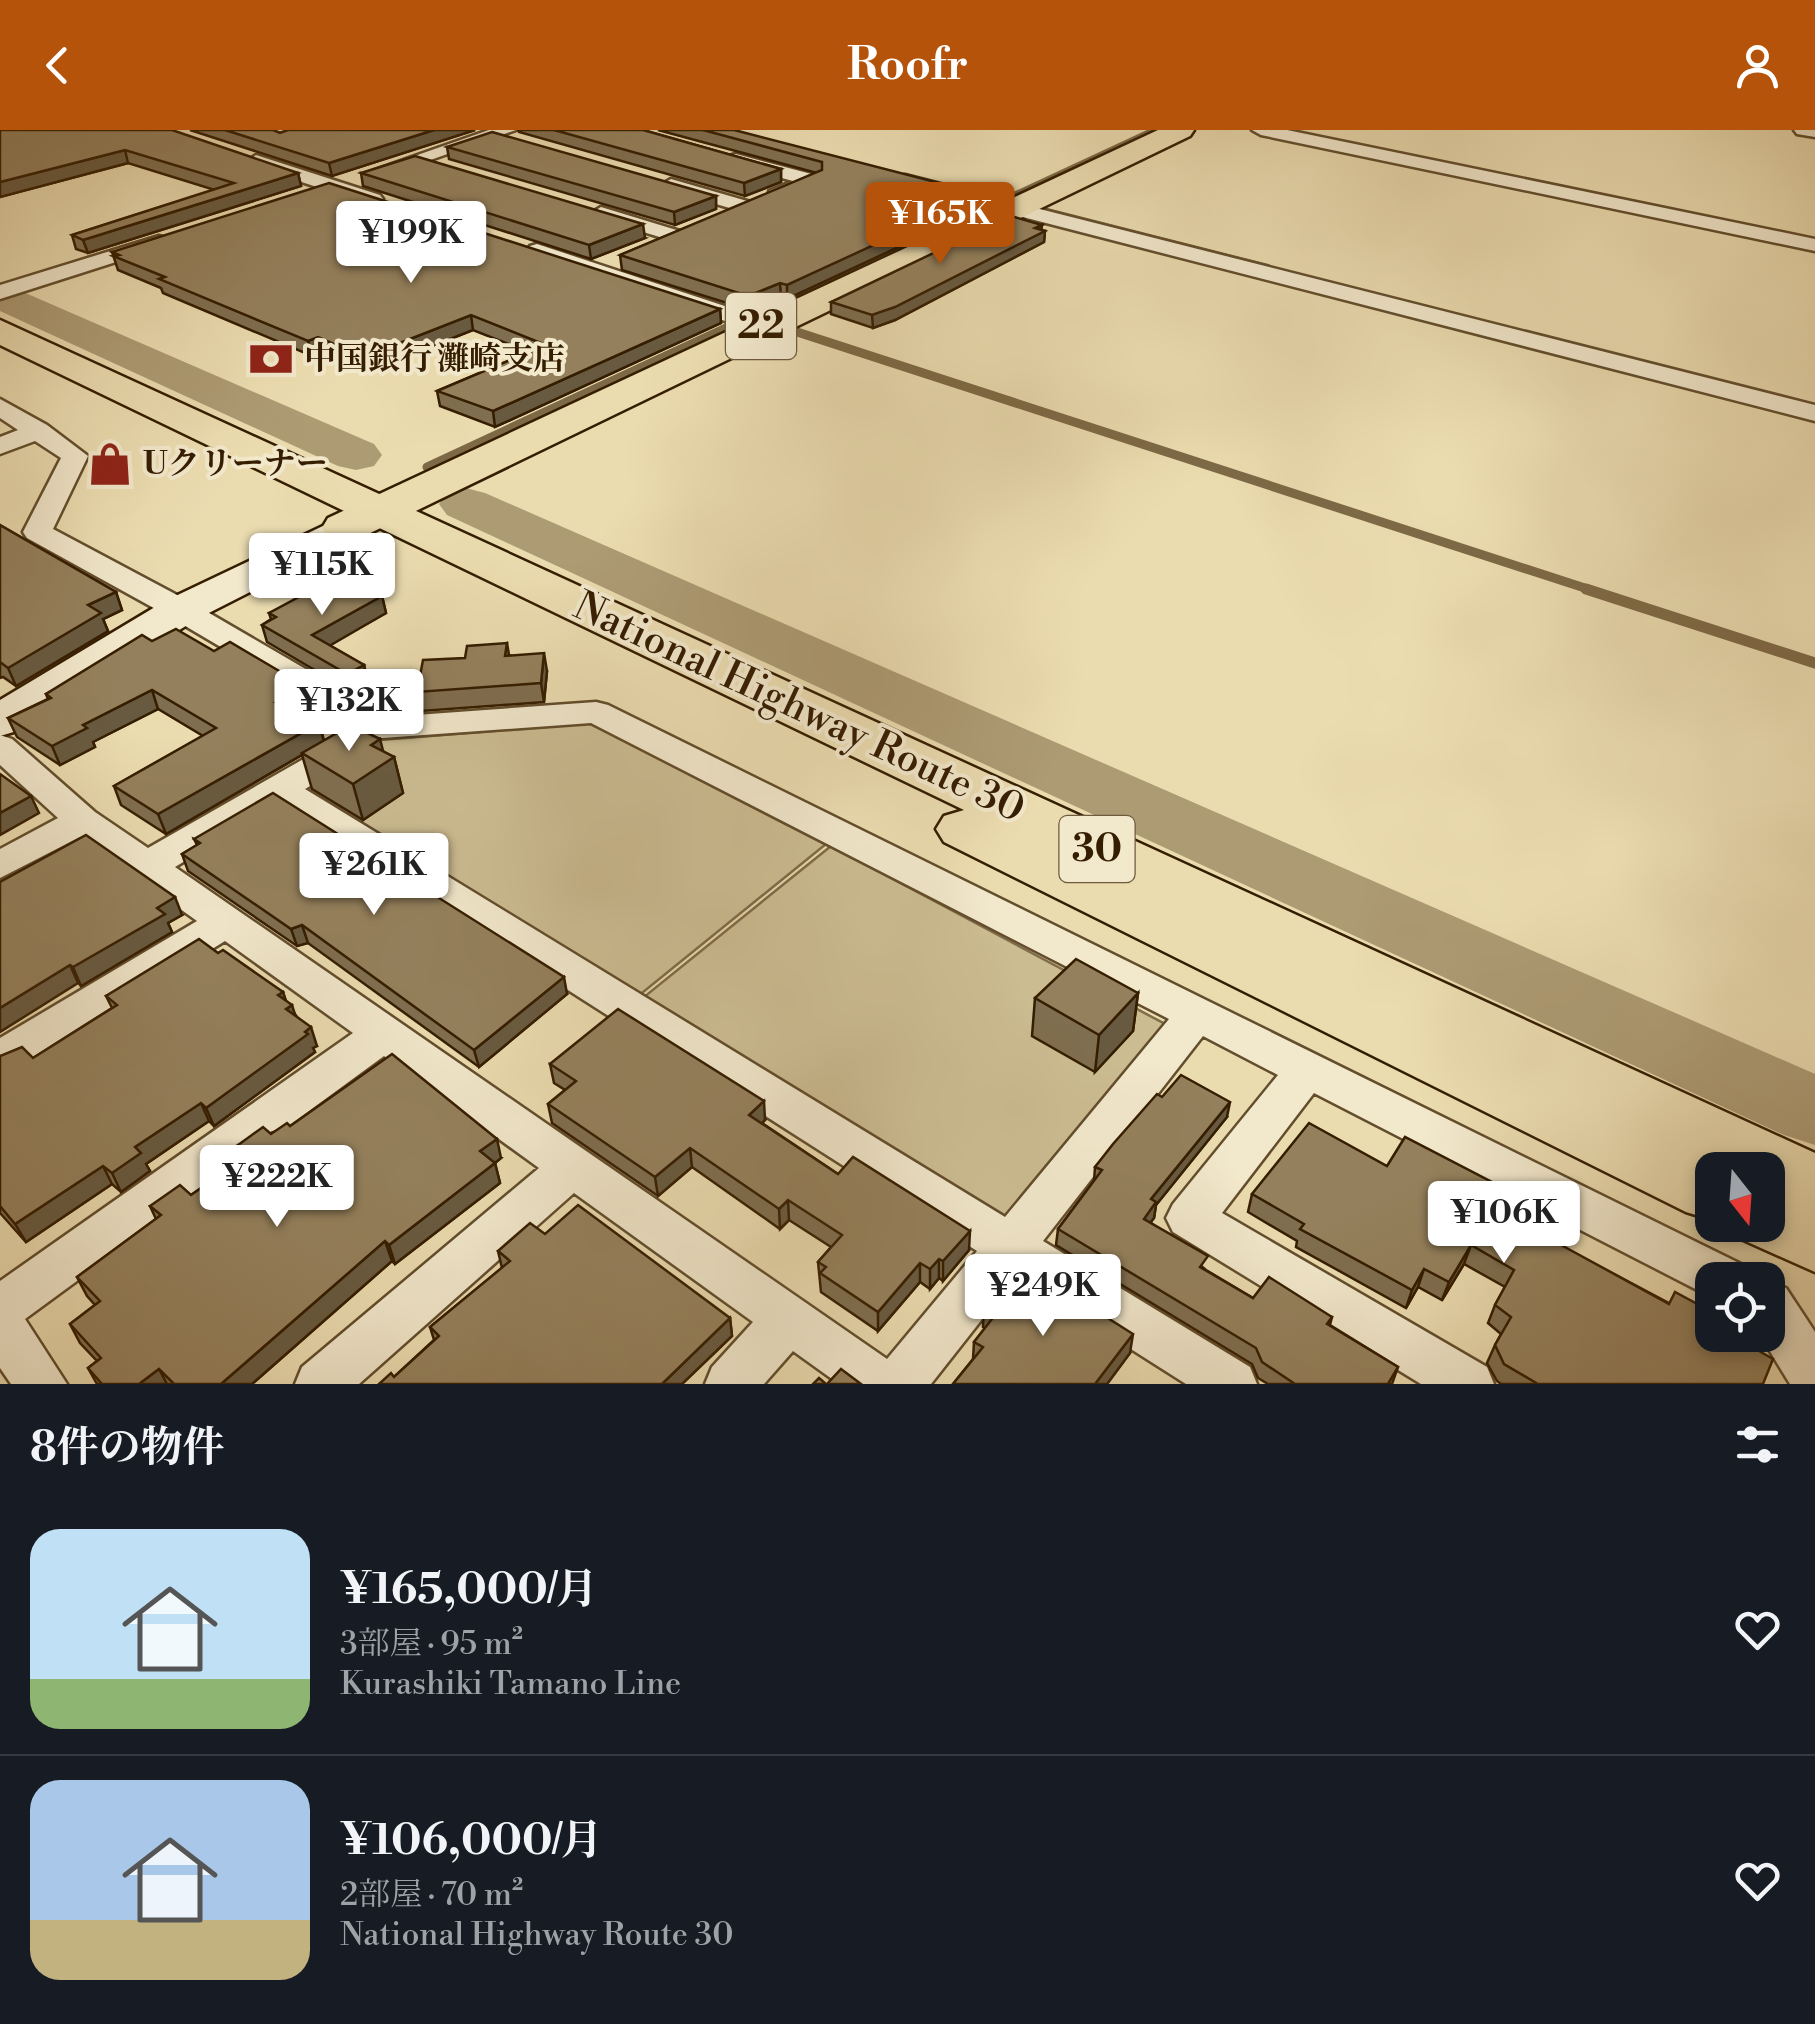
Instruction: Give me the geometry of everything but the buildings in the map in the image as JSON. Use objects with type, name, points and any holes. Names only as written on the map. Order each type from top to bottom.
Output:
[{"type":"main road","name":"22","points":[[362,519],[750,322],[1000,206],[1180,130]]},
{"type":"main road","name":"National Highway Route 30","points":[[0,331],[362,519],[1695,1182]]},
{"type":"main road","name":"National Highway Route 30","points":[[0,361],[362,519],[1815,1187]]},
{"type":"main road","points":[[1785,1225],[1815,1240]]},
{"type":"street","points":[[438,130],[492,135],[530,145]]},
{"type":"street","points":[[1261,130],[1815,246]]},
{"type":"street","points":[[1803,130],[1815,132]]},
{"type":"street","points":[[296,198],[492,135]]},
{"type":"street","points":[[229,152],[389,204]]},
{"type":"street","points":[[595,269],[812,180],[718,155]]},
{"type":"street","points":[[418,158],[455,170]]},
{"type":"street","points":[[892,177],[1815,412]]},
{"type":"street","points":[[656,181],[747,207]]},
{"type":"street","points":[[584,208],[694,228]]},
{"type":"street","points":[[2,292],[186,233]]},
{"type":"street","points":[[520,245],[750,322]]},
{"type":"street","points":[[0,407],[75,456],[37,532],[181,610],[382,728]]},
{"type":"street","points":[[0,446],[38,431]]},
{"type":"street","points":[[0,722],[181,610],[362,519]]},
{"type":"street","points":[[147,866],[382,728],[596,712],[1695,1265]]},
{"type":"street","points":[[0,746],[82,820],[881,1384]]},
{"type":"street","points":[[279,788],[1231,1384]]},
{"type":"street","points":[[0,865],[82,820]]},
{"type":"street","points":[[0,1060],[225,922]]},
{"type":"street","points":[[899,1384],[1196,1015]]},
{"type":"street","points":[[0,1309],[384,1034]]},
{"type":"street","points":[[1306,1070],[1190,1218],[1468,1384]]},
{"type":"street","points":[[321,1384],[573,1166]]},
{"type":"street","points":[[731,1384],[790,1318]]},
{"type":"street","points":[[0,1326],[41,1384]]},
{"type":"street","points":[[1785,1330],[1815,1377]]},
{"type":"shaded area","points":[[595,723],[826,844],[637,997],[297,787],[380,740]]},
{"type":"shaded area","points":[[831,846],[1167,1025],[1002,1229],[639,1001]]},
{"type":"waterway","points":[[723,330],[1154,130]]},
{"type":"waterway","points":[[1039,209],[1268,267]]},
{"type":"waterway","points":[[0,295],[356,455]]},
{"type":"waterway","points":[[427,467],[728,327]]},
{"type":"waterway","points":[[791,330],[1594,591]]},
{"type":"waterway","points":[[466,504],[1815,1111]]},
{"type":"waterway","points":[[1586,589],[1815,663]]},
{"type":"place","name":"中国銀行 灘崎支店","points":[[271,359]]},
{"type":"place","name":"Uクリーナー","points":[[110,464]]}]
